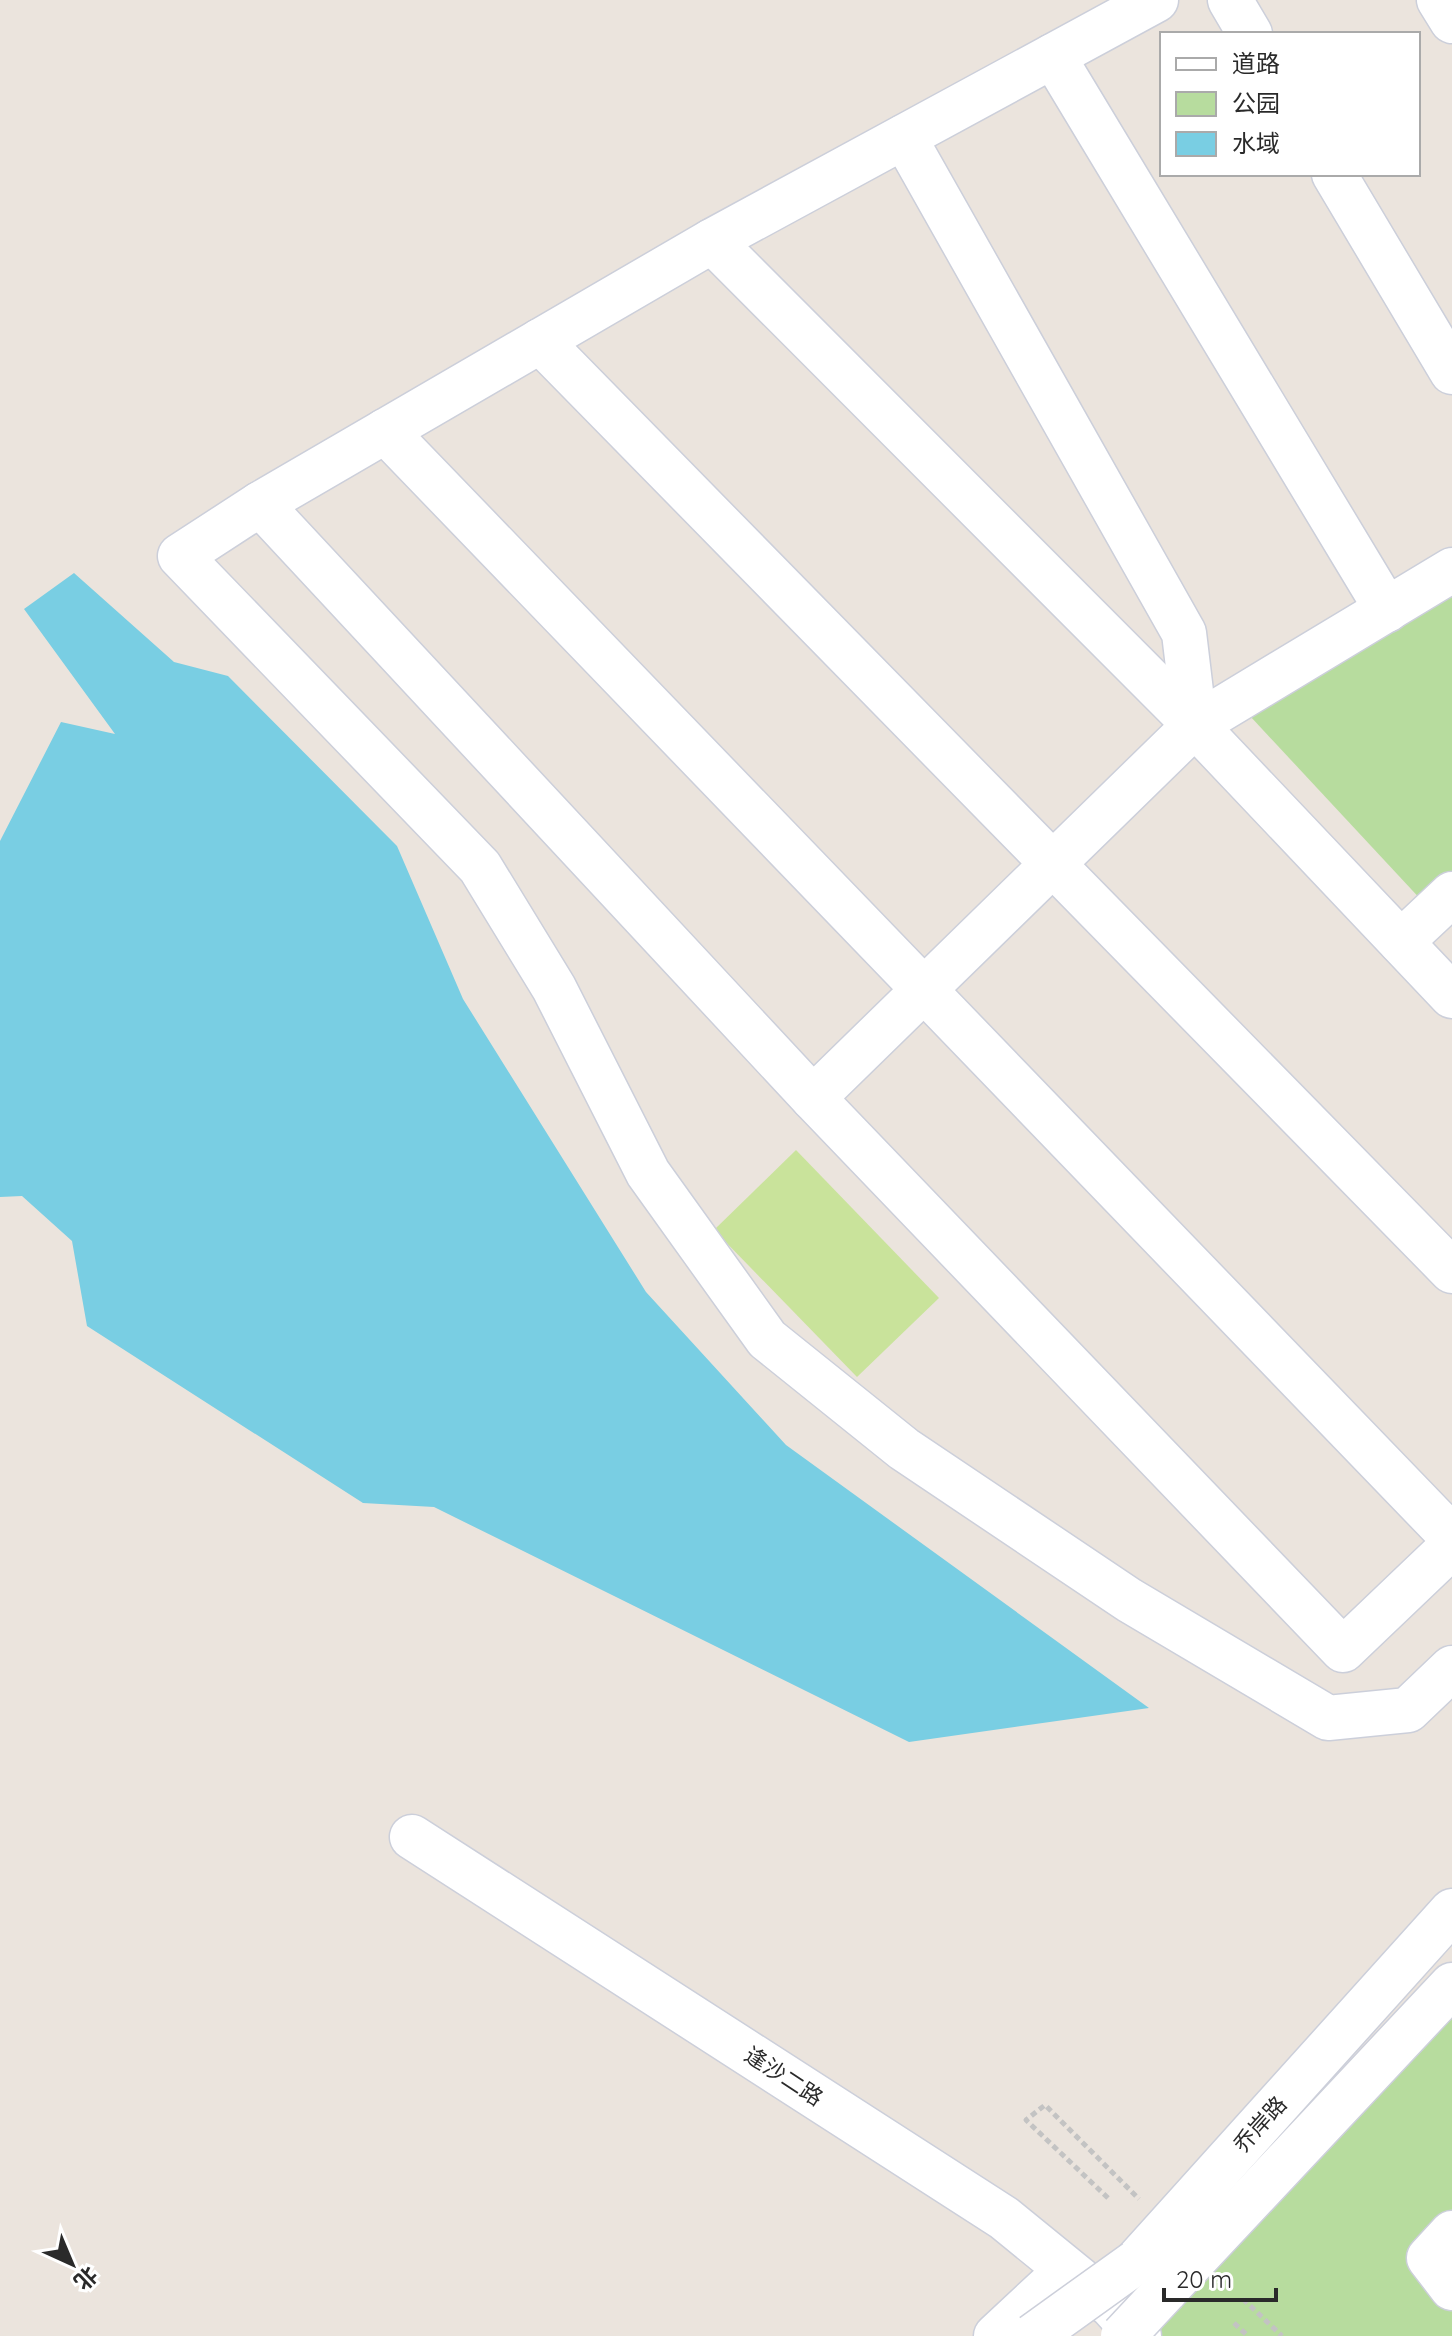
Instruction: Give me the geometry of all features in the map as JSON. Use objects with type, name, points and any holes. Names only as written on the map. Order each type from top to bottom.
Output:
[{"type":"street","points":[[1156,0],[712,241],[260,504],[180,556],[480,867],[554,988],[648,1173],[767,1339],[904,1449],[1129,1600],[1328,1718],[1408,1710],[1452,1668]]},
{"type":"street","points":[[1230,0],[1249,32]]},
{"type":"street","points":[[1439,0],[1452,21]]},
{"type":"street","points":[[1053,56],[1387,610]]},
{"type":"street","points":[[904,137],[1184,633],[1195,725]]},
{"type":"street","points":[[1335,176],[1452,372]]},
{"type":"street","points":[[712,241],[1195,725],[1452,996]]},
{"type":"street","points":[[540,341],[1452,1271]]},
{"type":"street","points":[[385,431],[926,988],[1452,1537]]},
{"type":"street","points":[[260,504],[813,1098],[1343,1650]]},
{"type":"street","points":[[813,1098],[1195,725],[1452,570]]},
{"type":"street","points":[[1401,942],[1452,894]]},
{"type":"street","points":[[1328,1718],[1343,1650],[1452,1546]]},
{"type":"street","name":"逢沙二路","points":[[412,1837],[1004,2218],[1067,2270],[1128,2330]]},
{"type":"street","name":"乔岸路","points":[[1128,2330],[1150,2276],[1452,1911]]},
{"type":"street","name":"乔岸路","points":[[1068,2336],[1150,2276],[1452,1985]]},
{"type":"street","points":[[1452,2233],[1429,2258],[1452,2288]]},
{"type":"street","points":[[996,2336],[1067,2270]]},
{"type":"street","points":[[1033,2336],[1150,2276]]},
{"type":"path","points":[[1108,2198],[1026,2120],[1045,2105],[1140,2201]]},
{"type":"path","points":[[1243,2299],[1282,2336]]},
{"type":"path","points":[[1234,2323],[1248,2336]]},
{"type":"green space","points":[[1452,592],[1452,876],[1425,904],[1250,716]]},
{"type":"green space","points":[[796,1150],[939,1298],[857,1377],[714,1230]]},
{"type":"green space","points":[[1452,1993],[1452,2336],[1125,2336]]},
{"type":"water","points":[[74,573],[174,662],[228,676],[397,846],[463,999],[646,1292],[786,1445],[1149,1708],[909,1742],[434,1507],[363,1503],[87,1326],[72,1241],[22,1196],[0,1197],[0,841],[61,722],[115,734],[24,609]]}]
